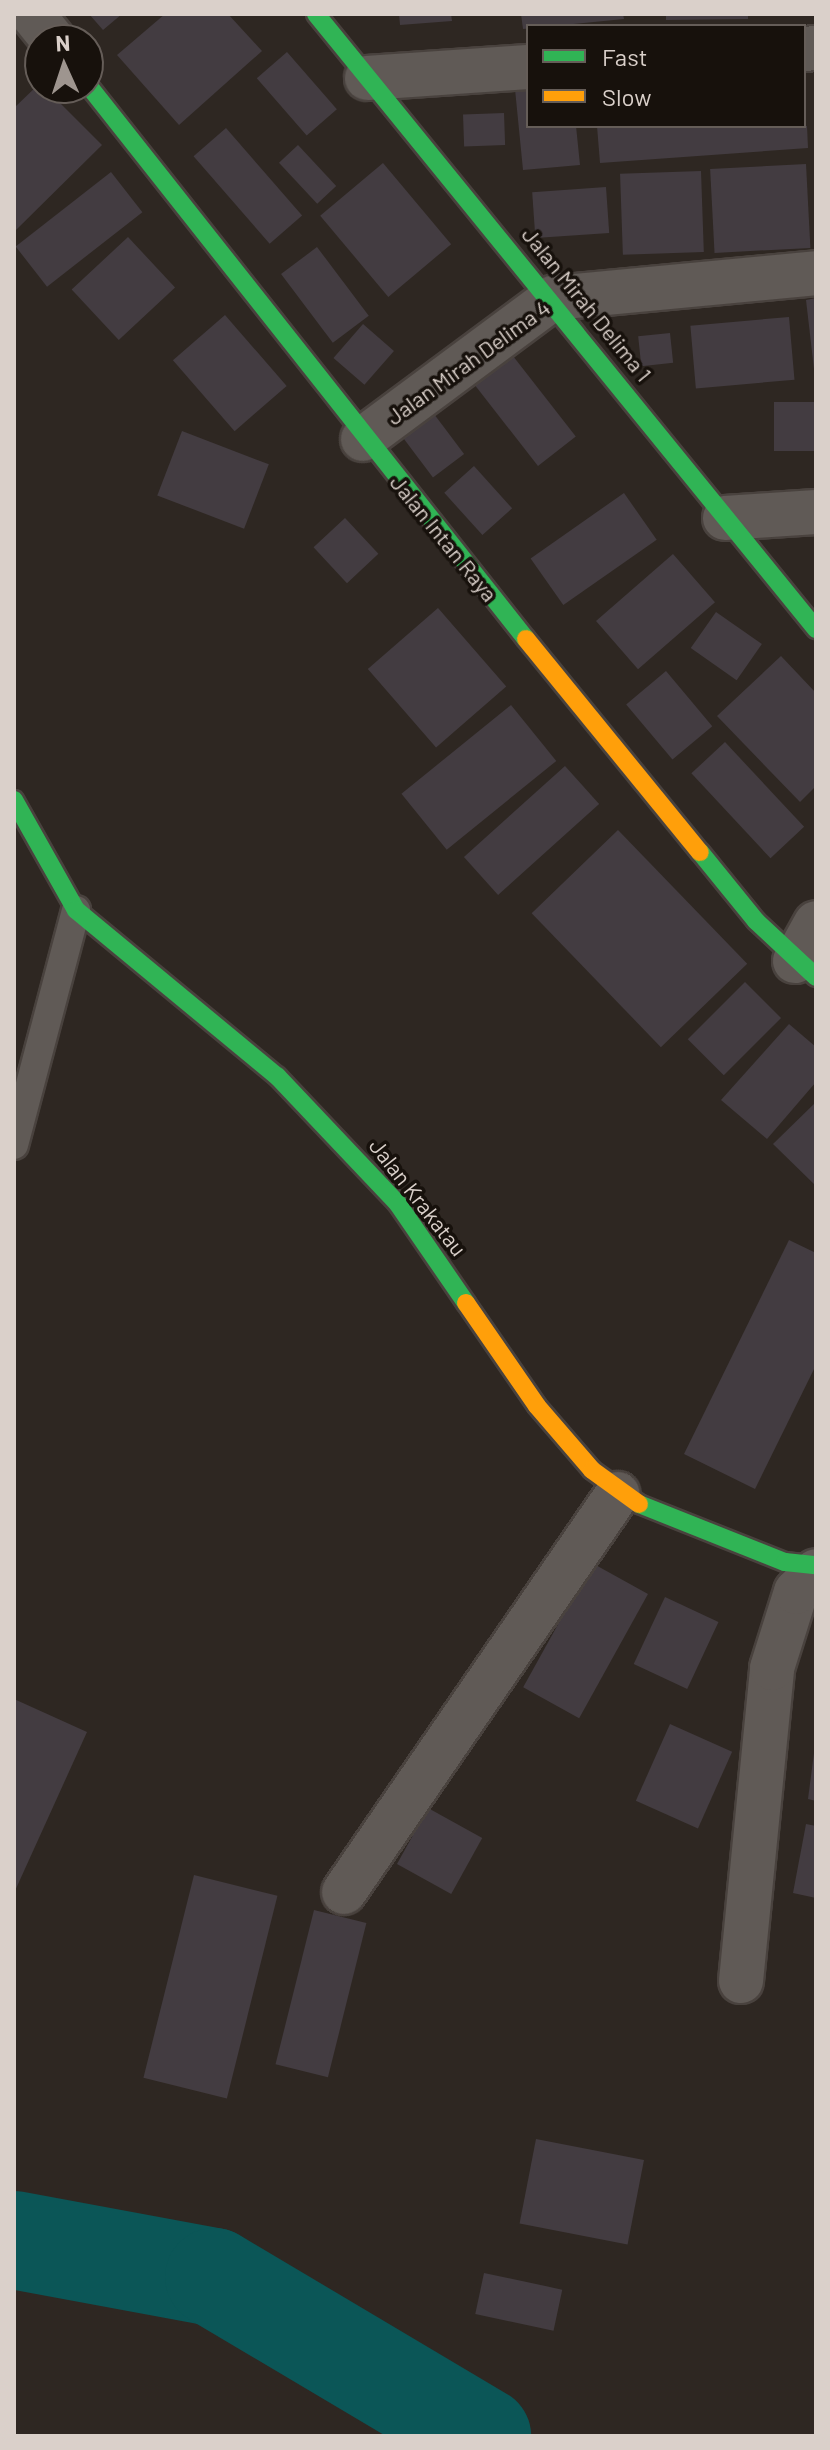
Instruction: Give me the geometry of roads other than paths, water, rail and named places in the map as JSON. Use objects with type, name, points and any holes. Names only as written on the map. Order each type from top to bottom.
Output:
[{"type":"street","name":"Jalan Mirah Delima 1","points":[[316,14],[553,298],[816,629]]},
{"type":"street","points":[[367,78],[526,67]]},
{"type":"street","name":"Jalan Intan Raya","points":[[103,104],[363,439],[806,969]]},
{"type":"street","name":"Jalan Mirah Delima 4","points":[[363,439],[553,298],[816,273]]},
{"type":"street","points":[[725,518],[816,512]]},
{"type":"street","name":"Jalan Krakatau","points":[[14,800],[76,910],[277,1076],[340,1136],[398,1204],[537,1406],[618,1494],[721,1540],[785,1562],[816,1568]]},
{"type":"street","points":[[806,969],[816,923]]},
{"type":"street","points":[[344,1892],[618,1494]]},
{"type":"street","points":[[741,1981],[772,1668],[796,1592],[816,1568]]},
{"type":"lane","points":[[14,1145],[76,910]]},
{"type":"waterway","points":[[14,2240],[214,2277],[482,2436]]}]
